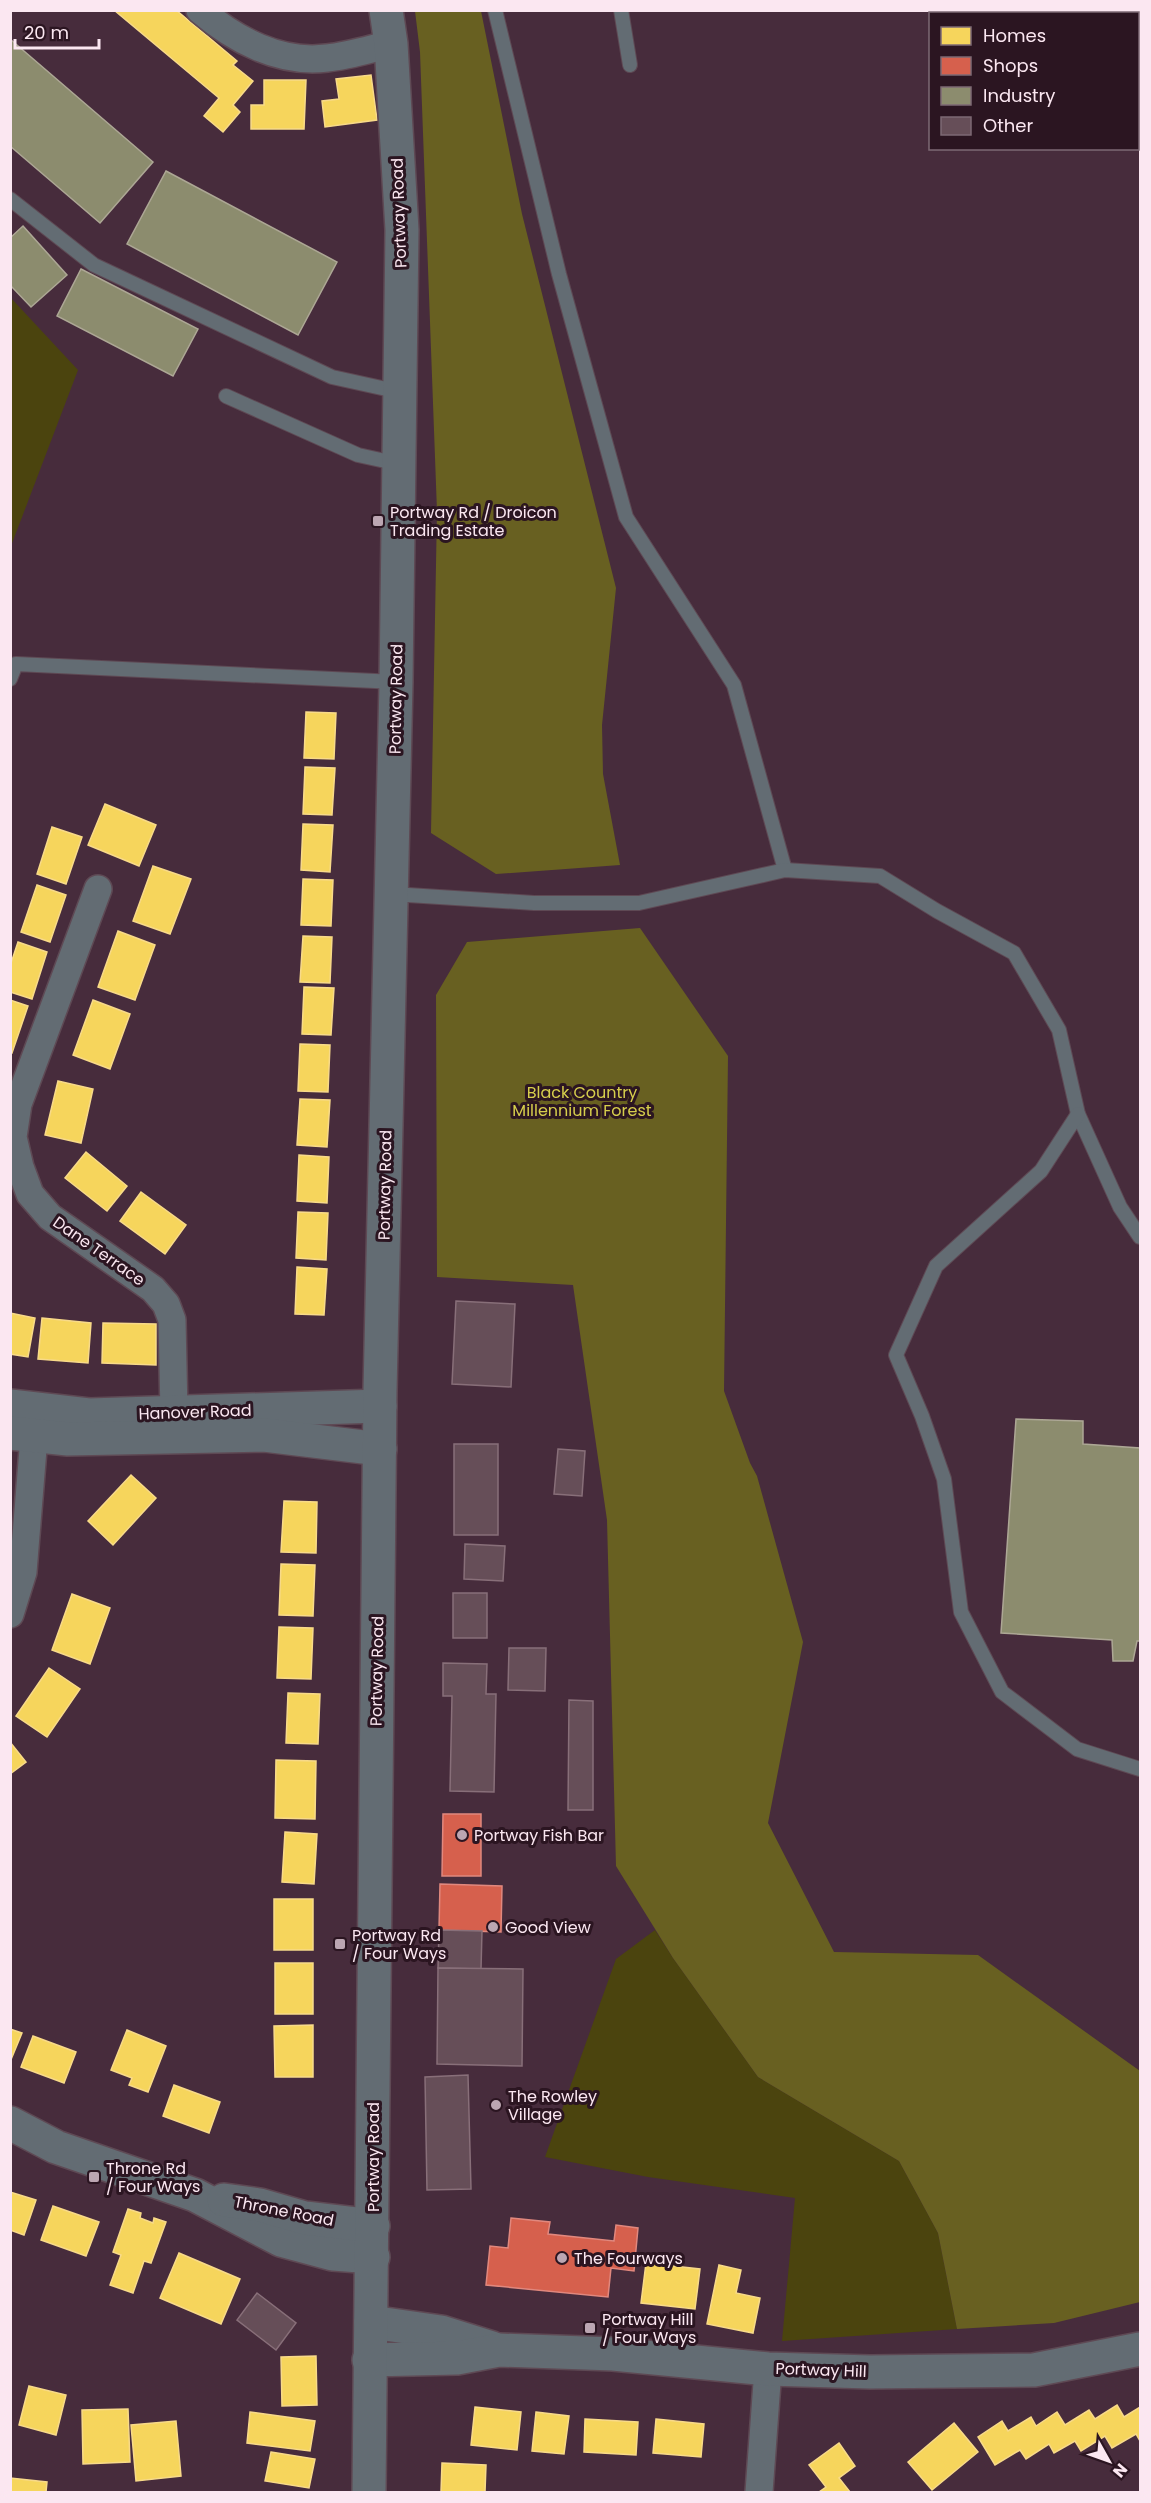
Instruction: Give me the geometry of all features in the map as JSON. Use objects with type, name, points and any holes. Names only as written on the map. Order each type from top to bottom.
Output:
[{"type":"street","points":[[200,10],[223,29],[257,47],[288,55],[326,58],[391,44]]},
{"type":"street","name":"Portway Road","points":[[369,2493],[380,1406],[396,682],[402,230],[391,44],[386,10]]},
{"type":"street","name":"Dane Terrace","points":[[98,889],[18,1104],[13,1137],[20,1167],[30,1194],[50,1217],[153,1289],[166,1304],[172,1320],[174,1425]]},
{"type":"street","name":"Hanover Road","points":[[23,1422],[68,1439],[174,1425],[380,1406]]},
{"type":"street","points":[[10,1614],[23,1572],[23,1422]]},
{"type":"street","name":"Hanover Road","points":[[174,1425],[380,1449]]},
{"type":"street","name":"Throne Road","points":[[10,2123],[56,2147],[195,2195],[260,2205],[373,2242]]},
{"type":"street","name":"Throne Road","points":[[10,2142],[56,2147]]},
{"type":"street","name":"Portway Hill","points":[[371,2322],[441,2332],[499,2350]]},
{"type":"street","name":"Portway Hill","points":[[369,2360],[457,2358],[499,2350],[613,2354],[768,2369],[870,2372],[1034,2370],[1140,2349]]},
{"type":"street","points":[[759,2493],[768,2369]]},
{"type":"lane","points":[[495,10],[559,274],[626,517],[734,685],[785,870]]},
{"type":"lane","points":[[621,10],[630,65]]},
{"type":"lane","points":[[10,199],[94,265],[332,377],[400,392]]},
{"type":"lane","points":[[226,396],[358,455],[399,464]]},
{"type":"lane","points":[[10,679],[16,664],[396,682]]},
{"type":"lane","points":[[392,894],[534,903],[639,903],[785,870],[880,876],[937,911],[1014,953],[1059,1030],[1078,1114],[1120,1207],[1140,1238]]},
{"type":"lane","points":[[1078,1114],[1041,1171],[936,1266],[896,1355],[922,1416],[944,1479],[961,1612],[1002,1692],[1077,1749],[1140,1769]]},
{"type":"shaded area","points":[[11,298],[78,370],[11,546]]},
{"type":"shaded area","points":[[655,1930],[758,2077],[899,2161],[938,2233],[957,2329],[782,2341],[795,2198],[648,2177],[545,2157],[616,1959]]},
{"type":"green space","points":[[415,11],[481,11],[522,214],[616,588],[602,725],[603,774],[620,865],[496,874],[431,833],[437,511],[420,52]]},
{"type":"green space","name":"Black Country Millennium Forest","points":[[640,928],[728,1056],[724,1391],[750,1463],[757,1476],[803,1642],[768,1823],[834,1952],[978,1955],[1140,2071],[1140,2302],[1054,2323],[957,2329],[938,2233],[899,2161],[758,2077],[673,1958],[616,1866],[607,1520],[573,1285],[437,1277],[436,995],[467,942]]},
{"type":"building: Homes","points":[[114,10],[176,10],[237,61],[233,65],[253,81],[233,105],[240,112],[223,132],[204,116],[219,98]]},
{"type":"building: Homes","points":[[371,75],[377,120],[325,127],[322,101],[339,99],[336,79]]},
{"type":"building: Homes","points":[[264,80],[306,80],[304,129],[251,129],[251,105],[264,105]]},
{"type":"building: Homes","points":[[306,712],[336,713],[334,759],[304,758]]},
{"type":"building: Homes","points":[[305,767],[335,768],[332,815],[303,814]]},
{"type":"building: Homes","points":[[105,804],[156,825],[139,866],[88,845]]},
{"type":"building: Homes","points":[[303,824],[333,825],[330,872],[301,870]]},
{"type":"building: Homes","points":[[52,827],[82,837],[66,884],[37,874]]},
{"type":"building: Homes","points":[[153,866],[191,879],[170,934],[133,921]]},
{"type":"building: Homes","points":[[303,879],[333,880],[331,926],[301,925]]},
{"type":"building: Homes","points":[[37,885],[66,895],[50,942],[21,932]]},
{"type":"building: Homes","points":[[118,931],[155,945],[135,1000],[98,987]]},
{"type":"building: Homes","points":[[303,936],[332,937],[330,983],[300,982]]},
{"type":"building: Homes","points":[[18,942],[47,952],[32,999],[10,992],[10,966]]},
{"type":"building: Homes","points":[[304,987],[334,988],[331,1035],[302,1034]]},
{"type":"building: Homes","points":[[10,1000],[28,1006],[12,1053],[10,1052]]},
{"type":"building: Homes","points":[[93,1000],[130,1014],[110,1069],[73,1055]]},
{"type":"building: Homes","points":[[300,1044],[330,1045],[328,1092],[298,1091]]},
{"type":"building: Homes","points":[[58,1081],[93,1089],[81,1143],[45,1135]]},
{"type":"building: Homes","points":[[300,1099],[330,1100],[327,1147],[297,1145]]},
{"type":"building: Homes","points":[[86,1152],[127,1186],[107,1211],[65,1178]]},
{"type":"building: Homes","points":[[299,1155],[329,1157],[327,1203],[297,1201]]},
{"type":"building: Homes","points":[[141,1192],[186,1225],[165,1254],[120,1221]]},
{"type":"building: Homes","points":[[298,1212],[328,1213],[326,1260],[296,1258]]},
{"type":"building: Homes","points":[[297,1267],[327,1269],[324,1315],[295,1314]]},
{"type":"building: Homes","points":[[10,1313],[35,1318],[28,1357],[10,1354]]},
{"type":"building: Homes","points":[[42,1318],[91,1323],[88,1363],[38,1359]]},
{"type":"building: Homes","points":[[103,1323],[156,1324],[156,1365],[102,1363]]},
{"type":"building: Homes","points":[[131,1475],[156,1498],[113,1545],[88,1521]]},
{"type":"building: Homes","points":[[284,1501],[317,1502],[316,1553],[281,1552]]},
{"type":"building: Homes","points":[[281,1564],[315,1565],[313,1616],[279,1615]]},
{"type":"building: Homes","points":[[72,1594],[110,1608],[90,1664],[52,1650]]},
{"type":"building: Homes","points":[[279,1627],[313,1628],[311,1679],[277,1678]]},
{"type":"building: Homes","points":[[49,1668],[80,1689],[47,1737],[16,1716]]},
{"type":"building: Homes","points":[[288,1693],[320,1694],[318,1744],[286,1743]]},
{"type":"building: Homes","points":[[10,1742],[26,1762],[10,1774]]},
{"type":"building: Homes","points":[[276,1760],[316,1761],[315,1819],[275,1818]]},
{"type":"building: Homes","points":[[285,1832],[317,1834],[314,1884],[282,1882]]},
{"type":"building: Homes","points":[[274,1899],[313,1899],[313,1950],[274,1950]]},
{"type":"building: Homes","points":[[275,1963],[313,1963],[313,2014],[275,2014]]},
{"type":"building: Homes","points":[[313,2025],[313,2077],[275,2077],[274,2026]]},
{"type":"building: Homes","points":[[10,2029],[22,2033],[10,2062]]},
{"type":"building: Homes","points":[[127,2030],[166,2046],[148,2092],[129,2085],[132,2078],[111,2070]]},
{"type":"building: Homes","points":[[33,2036],[76,2052],[64,2083],[21,2067]]},
{"type":"building: Homes","points":[[174,2085],[220,2102],[209,2133],[163,2116]]},
{"type":"building: Homes","points":[[10,2192],[36,2200],[24,2235],[10,2230]]},
{"type":"building: Homes","points":[[53,2206],[99,2222],[86,2256],[41,2240]]},
{"type":"building: Homes","points":[[128,2209],[141,2213],[140,2218],[153,2223],[154,2218],[166,2222],[151,2263],[144,2261],[133,2293],[110,2285],[121,2255],[113,2252]]},
{"type":"building: Homes","points":[[179,2253],[240,2279],[221,2324],[160,2298]]},
{"type":"building: Homes","points":[[646,2263],[700,2269],[695,2309],[641,2303]]},
{"type":"building: Homes","points":[[719,2265],[741,2270],[736,2293],[760,2298],[753,2333],[707,2324]]},
{"type":"building: Homes","points":[[316,2356],[317,2405],[282,2406],[281,2357]]},
{"type":"building: Homes","points":[[29,2386],[66,2395],[56,2435],[19,2425]]},
{"type":"building: Homes","points":[[1117,2405],[1124,2417],[1140,2407],[1140,2441],[1136,2434],[1112,2448],[1105,2436],[1081,2451],[1075,2441],[1054,2453],[1049,2444],[1026,2459],[1020,2450],[995,2465],[978,2437],[1002,2421],[1008,2431],[1031,2417],[1036,2426],[1057,2412],[1065,2425],[1089,2410],[1095,2419]]},
{"type":"building: Homes","points":[[475,2407],[521,2412],[517,2450],[471,2445]]},
{"type":"building: Homes","points":[[128,2409],[130,2462],[83,2464],[82,2410]]},
{"type":"building: Homes","points":[[250,2412],[315,2421],[310,2451],[247,2443]]},
{"type":"building: Homes","points":[[536,2412],[569,2416],[564,2454],[532,2451]]},
{"type":"building: Homes","points":[[585,2419],[638,2422],[636,2455],[584,2452]]},
{"type":"building: Homes","points":[[656,2419],[704,2424],[701,2457],[653,2453]]},
{"type":"building: Homes","points":[[176,2421],[181,2476],[136,2481],[131,2425]]},
{"type":"building: Homes","points":[[954,2423],[978,2452],[932,2490],[908,2462]]},
{"type":"building: Homes","points":[[839,2443],[855,2466],[839,2478],[850,2492],[819,2492],[826,2487],[809,2465]]},
{"type":"building: Homes","points":[[271,2452],[315,2459],[309,2488],[265,2481]]},
{"type":"building: Homes","points":[[442,2463],[486,2465],[485,2492],[441,2492]]},
{"type":"building: Homes","points":[[10,2478],[47,2482],[46,2492],[10,2492]]},
{"type":"building: Shops","points":[[443,1814],[481,1814],[481,1876],[442,1876]]},
{"type":"building: Shops","points":[[440,1884],[502,1886],[501,1932],[439,1930]]},
{"type":"building: Shops","name":"The Fourways","points":[[511,2218],[550,2222],[548,2234],[614,2241],[616,2225],[638,2228],[634,2271],[611,2268],[608,2297],[486,2285],[490,2246],[508,2248]]},
{"type":"building: Industry","points":[[10,39],[153,162],[100,223],[10,146]]},
{"type":"building: Industry","points":[[166,171],[337,262],[298,335],[127,244]]},
{"type":"building: Industry","points":[[23,226],[67,275],[31,307],[10,285],[10,238]]},
{"type":"building: Industry","points":[[81,269],[198,329],[173,376],[57,316]]},
{"type":"building: Industry","points":[[1016,1419],[1083,1421],[1083,1444],[1140,1448],[1140,1641],[1137,1641],[1133,1661],[1113,1661],[1112,1640],[1001,1633]]},
{"type":"building: Other","points":[[456,1301],[515,1304],[511,1387],[452,1384]]},
{"type":"building: Other","points":[[454,1444],[498,1444],[498,1535],[454,1535]]},
{"type":"building: Other","points":[[558,1449],[585,1451],[582,1496],[554,1494]]},
{"type":"building: Other","points":[[465,1544],[505,1546],[503,1581],[464,1579]]},
{"type":"building: Other","points":[[453,1593],[487,1593],[487,1638],[453,1638]]},
{"type":"building: Other","points":[[509,1648],[546,1648],[545,1691],[508,1690]]},
{"type":"building: Other","points":[[443,1663],[487,1664],[486,1694],[496,1694],[494,1792],[450,1791],[452,1696],[443,1696]]},
{"type":"building: Other","points":[[569,1700],[593,1701],[593,1810],[568,1810]]},
{"type":"building: Other","points":[[439,1930],[482,1931],[481,1969],[438,1968]]},
{"type":"building: Other","points":[[438,1968],[523,1969],[522,2066],[437,2064]]},
{"type":"building: Other","points":[[468,2075],[471,2189],[427,2190],[425,2077]]},
{"type":"building: Other","points":[[257,2293],[296,2323],[276,2350],[237,2320]]},
{"type":"place","name":"Portway Rd / Droicon Trading Estate","points":[[378,521]]},
{"type":"place","name":"Portway Fish Bar","points":[[462,1835]]},
{"type":"place","name":"Good View","points":[[493,1927]]},
{"type":"place","name":"Portway Rd / Four Ways","points":[[340,1944]]},
{"type":"place","name":"The Rowley Village","points":[[496,2105]]},
{"type":"place","name":"Throne Rd / Four Ways","points":[[94,2177]]},
{"type":"place","name":"The Fourways","points":[[562,2258]]},
{"type":"place","name":"Portway Hill / Four Ways","points":[[590,2328]]}]
